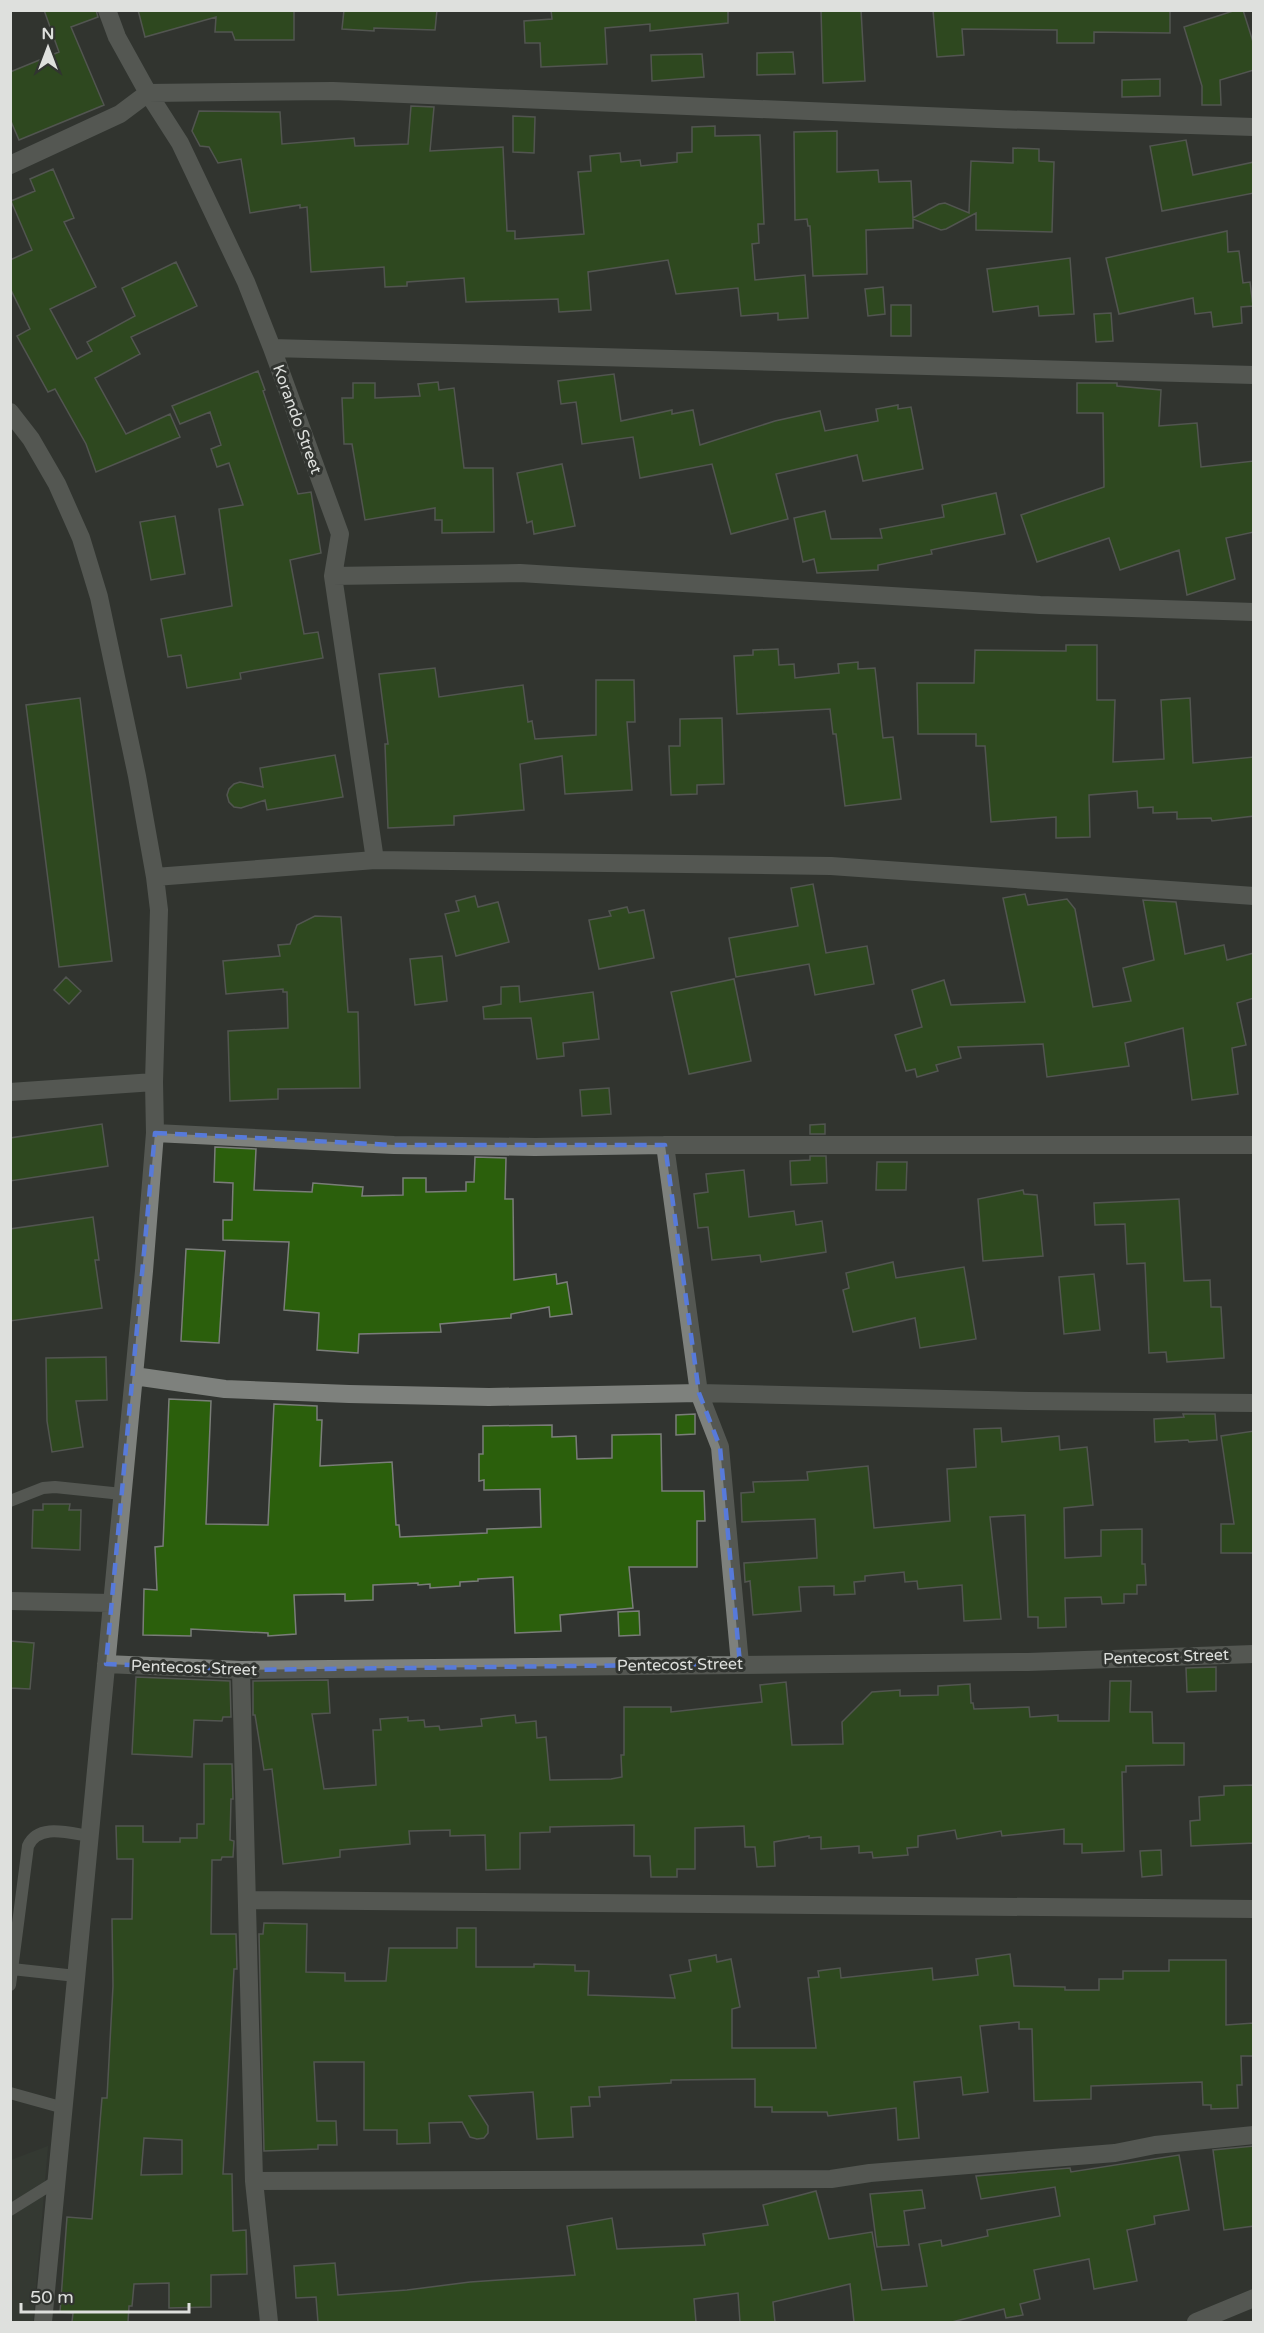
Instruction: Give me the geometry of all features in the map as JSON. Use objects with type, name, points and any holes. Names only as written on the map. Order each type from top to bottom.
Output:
[{"type":"street","name":"Korando Street","points":[[107,10],[117,37],[148,93],[180,143],[246,282],[340,534],[333,576],[375,860]]},
{"type":"street","points":[[10,165],[120,114],[148,93],[333,91],[973,118],[1254,127]]},
{"type":"street","points":[[272,348],[1254,375]]},
{"type":"street","points":[[10,412],[31,439],[57,484],[81,538],[99,597],[131,743],[159,910],[154,1082],[155,1133],[134,1376],[43,2322]]},
{"type":"street","points":[[333,576],[520,573],[1040,605],[1254,612]]},
{"type":"street","points":[[155,877],[375,860],[831,866],[1254,896]]},
{"type":"street","points":[[10,1092],[154,1082]]},
{"type":"street","points":[[155,1133],[394,1145],[535,1147],[1254,1145]]},
{"type":"street","points":[[665,1145],[699,1392],[720,1447],[740,1664]]},
{"type":"street","points":[[134,1376],[225,1389],[350,1394],[489,1397],[699,1392],[1029,1401],[1254,1403]]},
{"type":"street","points":[[10,1601],[111,1603]]},
{"type":"street","name":"Pentecost Street","points":[[106,1664],[241,1670],[1028,1662],[1254,1654]]},
{"type":"street","points":[[241,1670],[249,1900],[254,2181],[268,2322]]},
{"type":"street","points":[[249,1900],[1254,1909]]},
{"type":"street","points":[[254,2181],[831,2179],[870,2173],[1115,2153],[1155,2145],[1254,2135]]},
{"type":"street","points":[[1196,2322],[1254,2298]]},
{"type":"lane","points":[[10,1501],[36,1491],[55,1487],[122,1494]]},
{"type":"lane","points":[[10,1985],[28,1846],[32,1838],[48,1831],[90,1836]]},
{"type":"lane","points":[[12,1969],[76,1976]]},
{"type":"lane","points":[[10,2093],[64,2108]]},
{"type":"lane","points":[[10,2210],[55,2182]]},
{"type":"highlighted area","points":[[155,1133],[394,1145],[665,1145],[699,1393],[720,1447],[740,1664],[241,1670],[106,1664]]},
{"type":"shaded area","points":[[48,2146],[33,2322],[11,2322],[11,2160]]},
{"type":"building","points":[[44,10],[96,10],[98,17],[71,27],[104,105],[19,140],[10,119],[10,72],[59,52]]},
{"type":"building","points":[[138,10],[294,10],[294,40],[235,40],[232,32],[215,32],[216,17],[145,37]]},
{"type":"building","points":[[344,10],[437,10],[435,30],[342,29]]},
{"type":"building","points":[[551,10],[728,10],[728,23],[650,31],[650,24],[605,28],[607,64],[541,67],[540,43],[525,43],[524,21],[552,19]]},
{"type":"building","points":[[821,10],[861,10],[865,81],[823,83]]},
{"type":"building","points":[[933,10],[1170,10],[1170,33],[1094,32],[1094,43],[1057,43],[1057,30],[962,29],[964,55],[937,57]]},
{"type":"building","points":[[1236,10],[1243,10],[1254,45],[1254,70],[1220,80],[1221,105],[1202,105],[1202,86],[1184,27]]},
{"type":"building","points":[[793,52],[795,74],[757,75],[757,53]]},
{"type":"building","points":[[702,54],[704,77],[652,81],[651,55]]},
{"type":"building","points":[[1160,79],[1160,96],[1122,97],[1122,80]]},
{"type":"building","points":[[411,106],[434,107],[430,151],[503,147],[507,231],[515,231],[515,239],[584,234],[578,172],[591,171],[590,156],[620,153],[621,162],[640,160],[641,166],[677,162],[677,153],[692,152],[692,127],[715,126],[715,136],[760,135],[764,224],[758,224],[759,243],[752,244],[755,280],[805,275],[808,318],[778,320],[778,313],[741,316],[738,288],[676,294],[668,260],[588,272],[591,310],[559,312],[558,299],[466,302],[464,278],[407,282],[407,286],[385,287],[384,267],[311,272],[307,207],[300,208],[300,205],[250,213],[241,159],[218,163],[209,147],[200,146],[192,131],[199,111],[280,112],[282,144],[354,138],[355,146],[408,144]]},
{"type":"building","points":[[513,116],[535,117],[534,153],[513,152]]},
{"type":"building","points":[[837,131],[837,172],[878,170],[879,182],[911,181],[913,218],[945,203],[969,213],[971,161],[1013,163],[1013,148],[1039,149],[1039,161],[1054,162],[1052,232],[976,230],[976,213],[941,230],[913,219],[913,228],[866,230],[867,274],[813,276],[810,226],[808,226],[807,219],[795,220],[794,132]]},
{"type":"building","points":[[1186,140],[1193,175],[1254,162],[1254,193],[1162,211],[1150,146]]},
{"type":"building","points":[[53,169],[74,218],[64,222],[96,287],[50,309],[77,359],[92,351],[87,342],[135,316],[122,288],[176,262],[197,306],[131,337],[140,354],[95,378],[126,434],[170,414],[180,437],[96,472],[86,444],[55,389],[48,392],[17,336],[30,329],[10,288],[10,260],[32,250],[11,201],[35,191],[30,179]]},
{"type":"building","points":[[1227,231],[1228,252],[1239,251],[1243,283],[1250,282],[1253,306],[1241,307],[1242,323],[1213,327],[1211,312],[1195,314],[1193,298],[1119,314],[1106,258]]},
{"type":"building","points":[[1070,258],[1074,314],[1039,316],[1038,306],[993,312],[987,269]]},
{"type":"building","points":[[883,287],[885,314],[868,316],[865,289]]},
{"type":"building","points":[[891,305],[911,305],[911,336],[891,336]]},
{"type":"building","points":[[1111,313],[1113,341],[1096,342],[1094,314]]},
{"type":"building","points":[[258,371],[298,494],[311,492],[321,553],[290,560],[304,634],[318,632],[323,658],[240,673],[241,679],[187,688],[181,655],[168,657],[161,619],[232,606],[219,509],[243,505],[229,463],[217,467],[211,449],[221,445],[210,412],[180,424],[172,406]]},
{"type":"building","points":[[614,374],[621,421],[672,410],[672,414],[693,410],[700,445],[775,421],[820,411],[825,431],[878,421],[876,409],[898,405],[898,409],[911,407],[923,469],[863,481],[857,455],[776,474],[788,519],[731,534],[712,464],[640,478],[633,437],[582,444],[576,402],[561,404],[558,381]]},
{"type":"building","points":[[438,382],[439,390],[454,388],[464,468],[493,468],[494,532],[442,533],[442,520],[435,520],[435,508],[365,520],[352,444],[344,444],[342,398],[353,398],[353,383],[375,383],[375,398],[420,396],[418,384]]},
{"type":"building","points":[[1077,383],[1117,383],[1117,386],[1161,390],[1159,426],[1197,423],[1201,467],[1254,461],[1254,532],[1226,538],[1235,579],[1187,595],[1179,550],[1120,570],[1109,538],[1037,562],[1021,515],[1104,487],[1103,413],[1077,413]]},
{"type":"building","points":[[562,464],[575,526],[534,534],[532,521],[527,523],[517,473]]},
{"type":"building","points":[[996,493],[1005,534],[931,550],[932,554],[878,565],[878,570],[817,573],[814,559],[803,562],[794,518],[825,511],[831,539],[882,538],[880,529],[944,517],[942,505]]},
{"type":"building","points":[[175,516],[185,574],[151,580],[140,522]]},
{"type":"building","points":[[1066,645],[1097,645],[1097,700],[1115,700],[1113,762],[1164,759],[1161,700],[1190,698],[1193,763],[1254,757],[1254,816],[1212,821],[1211,818],[1177,819],[1177,812],[1153,813],[1153,807],[1138,808],[1137,791],[1089,795],[1090,837],[1056,838],[1056,817],[991,822],[985,746],[976,746],[976,734],[918,734],[917,683],[974,683],[975,650],[1066,651]]},
{"type":"building","points":[[778,649],[779,665],[794,664],[795,678],[839,673],[838,664],[858,662],[858,669],[875,668],[883,738],[893,737],[901,799],[845,806],[836,734],[833,734],[830,709],[737,714],[734,656],[753,655],[753,650]]},
{"type":"building","points":[[435,668],[439,697],[523,685],[528,722],[532,721],[535,739],[596,735],[596,680],[634,680],[635,722],[627,722],[632,790],[565,794],[562,756],[520,764],[524,810],[454,816],[454,825],[388,828],[385,744],[388,744],[379,674]]},
{"type":"building","points":[[80,698],[112,961],[59,967],[26,705]]},
{"type":"building","points":[[722,718],[724,784],[697,785],[697,794],[671,795],[669,746],[680,746],[680,719]]},
{"type":"building","points":[[335,755],[343,797],[267,810],[265,800],[241,808],[234,807],[229,802],[227,795],[234,784],[240,782],[263,787],[260,768]]},
{"type":"building","points":[[813,884],[826,953],[867,946],[874,984],[815,995],[809,964],[736,977],[729,938],[798,926],[791,888]]},
{"type":"building","points":[[1025,894],[1028,905],[1067,899],[1075,909],[1093,1007],[1131,1001],[1123,968],[1154,960],[1143,900],[1176,902],[1185,954],[1224,945],[1227,960],[1254,953],[1254,998],[1237,1003],[1246,1045],[1232,1048],[1238,1094],[1192,1100],[1183,1028],[1125,1043],[1129,1066],[1047,1077],[1043,1044],[958,1047],[961,1058],[936,1065],[938,1071],[917,1077],[915,1069],[906,1071],[895,1035],[922,1027],[912,990],[944,980],[951,1005],[1025,1002],[1003,898]]},
{"type":"building","points":[[475,896],[478,907],[498,902],[509,942],[456,956],[445,914],[459,911],[456,901]]},
{"type":"building","points":[[627,907],[629,913],[644,910],[654,958],[599,969],[589,920],[611,916],[609,911]]},
{"type":"building","points":[[315,916],[341,917],[348,1012],[358,1012],[360,1088],[278,1089],[278,1099],[230,1101],[228,1031],[288,1028],[287,992],[283,992],[283,989],[226,994],[223,961],[280,956],[278,945],[290,944],[297,925]]},
{"type":"building","points":[[442,956],[447,1001],[415,1005],[410,959]]},
{"type":"building","points":[[66,977],[81,991],[69,1004],[54,990]]},
{"type":"building","points":[[734,979],[751,1061],[689,1074],[671,992]]},
{"type":"building","points":[[519,986],[520,1002],[593,992],[599,1039],[563,1043],[564,1056],[537,1059],[531,1018],[484,1019],[483,1007],[501,1004],[501,987]]},
{"type":"building","points":[[609,1088],[611,1114],[582,1116],[580,1090]]},
{"type":"building","points":[[102,1124],[108,1166],[10,1181],[10,1138]]},
{"type":"building","points":[[825,1124],[825,1134],[810,1134],[810,1125]]},
{"type":"building","points":[[215,1147],[256,1149],[254,1190],[312,1192],[313,1183],[363,1187],[362,1196],[403,1195],[403,1178],[426,1178],[426,1192],[466,1191],[466,1182],[474,1182],[475,1157],[506,1158],[505,1199],[513,1199],[514,1280],[556,1274],[557,1284],[567,1282],[572,1314],[550,1317],[549,1307],[511,1314],[511,1318],[440,1324],[441,1332],[359,1334],[358,1353],[317,1350],[319,1313],[284,1310],[289,1242],[223,1240],[223,1220],[232,1220],[233,1183],[214,1182]]},
{"type":"building","points":[[810,1156],[826,1156],[827,1183],[791,1185],[790,1161],[810,1160]]},
{"type":"building","points":[[877,1162],[907,1162],[906,1190],[876,1190]]},
{"type":"building","points":[[744,1170],[749,1217],[794,1211],[796,1225],[822,1221],[826,1252],[761,1262],[760,1255],[712,1260],[708,1227],[698,1228],[694,1194],[708,1192],[706,1174]]},
{"type":"building","points":[[1023,1190],[1024,1194],[1037,1195],[1043,1256],[983,1261],[978,1199]]},
{"type":"building","points":[[1179,1199],[1184,1281],[1210,1280],[1211,1307],[1221,1307],[1224,1358],[1167,1362],[1166,1352],[1149,1353],[1145,1263],[1127,1264],[1125,1224],[1095,1225],[1094,1203]]},
{"type":"building","points":[[93,1217],[99,1260],[95,1260],[102,1308],[10,1321],[10,1229]]},
{"type":"building","points":[[186,1249],[225,1251],[219,1343],[181,1341]]},
{"type":"building","points":[[893,1262],[896,1278],[964,1267],[976,1339],[920,1348],[915,1318],[853,1332],[843,1290],[849,1288],[846,1273]]},
{"type":"building","points":[[1094,1274],[1100,1330],[1064,1334],[1059,1277]]},
{"type":"building","points":[[106,1357],[107,1400],[76,1401],[83,1447],[52,1452],[47,1421],[46,1358]]},
{"type":"building","points":[[169,1399],[211,1401],[206,1524],[268,1525],[274,1404],[317,1406],[317,1420],[322,1420],[320,1466],[392,1462],[396,1525],[399,1525],[400,1537],[487,1533],[487,1529],[541,1527],[540,1489],[484,1490],[484,1480],[479,1481],[479,1454],[483,1454],[483,1426],[552,1425],[552,1437],[576,1436],[577,1459],[612,1458],[612,1435],[661,1434],[662,1491],[704,1491],[705,1521],[697,1521],[697,1567],[629,1567],[633,1608],[560,1615],[561,1631],[515,1633],[513,1577],[478,1579],[478,1581],[460,1582],[460,1586],[430,1588],[430,1584],[418,1585],[418,1583],[373,1585],[373,1600],[345,1601],[345,1594],[294,1595],[296,1634],[268,1636],[268,1633],[191,1629],[191,1636],[143,1635],[144,1589],[157,1590],[155,1547],[163,1546]]},
{"type":"building","points":[[695,1414],[695,1434],[676,1435],[676,1415]]},
{"type":"building","points":[[1183,1414],[1215,1414],[1217,1440],[1155,1442],[1154,1419],[1184,1417]]},
{"type":"building","points":[[1001,1428],[1002,1442],[1059,1436],[1060,1450],[1087,1447],[1093,1505],[1064,1508],[1065,1558],[1101,1556],[1101,1530],[1142,1529],[1142,1564],[1145,1564],[1146,1585],[1137,1585],[1137,1594],[1124,1594],[1124,1603],[1102,1604],[1101,1597],[1065,1598],[1066,1627],[1038,1628],[1038,1617],[1028,1617],[1025,1515],[990,1517],[1001,1619],[964,1621],[962,1585],[918,1589],[917,1581],[905,1582],[904,1572],[865,1576],[865,1581],[854,1582],[855,1594],[834,1595],[834,1586],[799,1587],[801,1611],[753,1615],[750,1581],[745,1582],[744,1563],[817,1558],[815,1519],[742,1522],[741,1493],[754,1492],[753,1482],[808,1480],[807,1472],[868,1466],[874,1528],[950,1521],[947,1469],[976,1467],[974,1429]]},
{"type":"building","points":[[1254,1431],[1254,1553],[1221,1553],[1221,1524],[1234,1524],[1221,1436]]},
{"type":"building","points":[[43,1504],[70,1504],[69,1510],[81,1510],[80,1550],[32,1548],[33,1510],[43,1510]]},
{"type":"building","points":[[639,1611],[640,1635],[619,1636],[618,1612]]},
{"type":"building","points":[[10,1641],[34,1643],[30,1689],[10,1688]]},
{"type":"building","points":[[1216,1667],[1216,1691],[1187,1692],[1186,1668]]},
{"type":"building","points":[[136,1677],[230,1681],[231,1717],[223,1717],[222,1721],[194,1720],[192,1757],[132,1754]]},
{"type":"building","points":[[328,1680],[330,1713],[312,1714],[324,1789],[376,1785],[373,1730],[381,1730],[380,1719],[408,1717],[408,1721],[424,1720],[425,1727],[439,1726],[440,1730],[482,1726],[481,1719],[515,1715],[516,1723],[536,1721],[537,1738],[546,1737],[550,1780],[611,1779],[622,1777],[624,1707],[671,1707],[671,1712],[762,1702],[760,1685],[786,1682],[792,1745],[843,1744],[842,1722],[872,1692],[900,1690],[900,1696],[938,1695],[938,1686],[970,1684],[971,1703],[974,1709],[1029,1707],[1030,1717],[1058,1715],[1058,1721],[1109,1721],[1110,1681],[1131,1681],[1130,1712],[1152,1712],[1153,1743],[1184,1743],[1184,1765],[1126,1766],[1126,1772],[1122,1772],[1124,1851],[1082,1853],[1082,1844],[1064,1844],[1064,1829],[1002,1836],[1001,1831],[957,1839],[955,1830],[918,1836],[918,1847],[907,1848],[908,1855],[873,1858],[872,1852],[859,1853],[859,1846],[821,1849],[821,1837],[809,1838],[809,1836],[774,1842],[775,1866],[757,1867],[755,1847],[745,1847],[744,1826],[695,1828],[695,1869],[677,1869],[677,1877],[651,1877],[650,1856],[634,1856],[634,1825],[550,1827],[550,1832],[520,1833],[520,1869],[486,1870],[485,1835],[450,1836],[450,1830],[409,1831],[410,1844],[340,1850],[340,1857],[283,1864],[272,1769],[264,1770],[255,1715],[253,1715],[253,1681]]},
{"type":"building","points":[[204,1764],[232,1764],[233,1799],[231,1799],[230,1840],[234,1841],[233,1857],[212,1860],[211,1934],[236,1934],[237,1969],[234,1969],[223,2174],[232,2174],[233,2231],[246,2230],[247,2274],[211,2275],[211,2307],[169,2308],[169,2283],[134,2284],[128,2322],[72,2322],[73,2313],[60,2312],[67,2217],[92,2219],[102,2098],[107,2098],[113,1986],[112,1919],[132,1919],[133,1859],[117,1859],[116,1826],[143,1826],[143,1842],[180,1842],[180,1838],[197,1838],[197,1824],[204,1824]],"holes":[[[144,2138],[182,2140],[182,2174],[141,2175]]]},
{"type":"building","points":[[1254,1785],[1254,1843],[1191,1846],[1190,1821],[1200,1820],[1199,1797],[1224,1795],[1224,1786]]},
{"type":"building","points":[[1161,1850],[1162,1875],[1142,1877],[1140,1851]]},
{"type":"building","points":[[264,1923],[307,1924],[306,1972],[345,1973],[345,1981],[386,1981],[389,1948],[457,1948],[457,1928],[476,1928],[476,1967],[534,1967],[534,1964],[575,1965],[575,1971],[589,1971],[588,1995],[675,1998],[670,1975],[691,1971],[689,1960],[716,1955],[717,1962],[731,1959],[740,2007],[732,2009],[732,2048],[816,2048],[808,1978],[819,1977],[818,1971],[840,1968],[841,1978],[932,1968],[933,1980],[978,1975],[976,1959],[1010,1954],[1014,1986],[1099,1990],[1099,1979],[1123,1979],[1123,1971],[1169,1971],[1169,1960],[1226,1960],[1226,2025],[1254,2023],[1254,2056],[1241,2056],[1242,2085],[1237,2085],[1238,2108],[1211,2109],[1211,2105],[1203,2105],[1202,2082],[1091,2086],[1091,2099],[1034,2101],[1032,2029],[1019,2029],[1019,2022],[980,2026],[988,2092],[963,2095],[961,2077],[914,2082],[919,2138],[898,2140],[896,2108],[828,2116],[827,2112],[772,2112],[772,2107],[755,2107],[755,2079],[671,2080],[671,2083],[599,2087],[600,2097],[589,2097],[590,2106],[571,2107],[573,2137],[537,2139],[533,2092],[469,2096],[488,2126],[488,2133],[484,2138],[470,2137],[462,2122],[429,2123],[430,2143],[397,2144],[397,2130],[364,2130],[364,2062],[314,2062],[317,2121],[336,2121],[337,2145],[318,2145],[318,2149],[264,2151],[259,1934],[263,1934]]},
{"type":"building","points":[[1254,2146],[1254,2226],[1224,2230],[1213,2150]]},
{"type":"building","points":[[1179,2155],[1189,2210],[1154,2216],[1155,2224],[1127,2230],[1137,2281],[1094,2289],[1089,2259],[1034,2270],[1040,2299],[1020,2304],[1023,2315],[1006,2318],[1004,2309],[952,2322],[854,2322],[850,2284],[773,2302],[775,2322],[740,2322],[738,2293],[694,2299],[696,2322],[318,2322],[316,2297],[296,2298],[294,2266],[335,2263],[338,2295],[470,2282],[575,2275],[567,2226],[612,2218],[617,2249],[705,2245],[703,2234],[768,2225],[763,2205],[816,2191],[829,2239],[872,2232],[882,2290],[927,2286],[919,2244],[941,2240],[942,2246],[988,2236],[987,2230],[1060,2216],[1055,2187],[981,2199],[976,2176],[1070,2168],[1071,2172]]},
{"type":"building","points":[[922,2190],[925,2208],[904,2211],[909,2245],[877,2247],[870,2194]]}]
